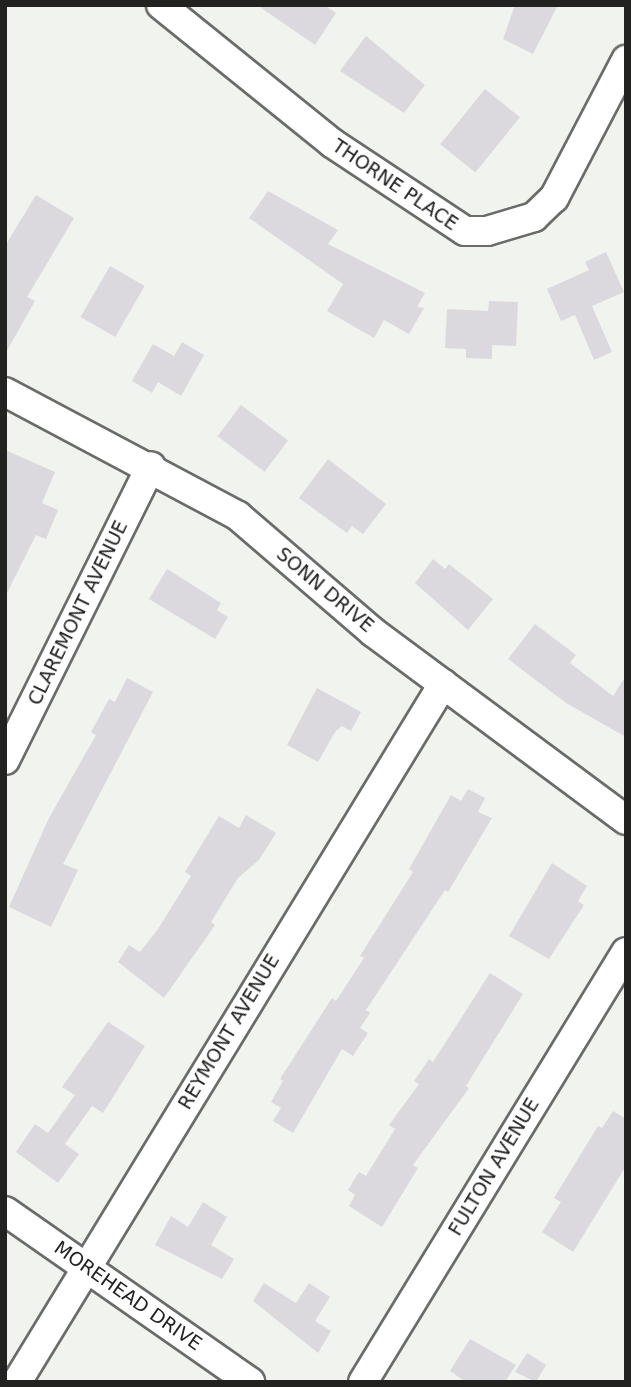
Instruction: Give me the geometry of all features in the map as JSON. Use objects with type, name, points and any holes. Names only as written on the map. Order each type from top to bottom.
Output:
[{"type":"street","name":"THORNE PLACE","points":[[161,5],[332,143],[465,232],[487,231],[534,218],[554,198],[626,60]]},
{"type":"street","name":"SONN DRIVE","points":[[5,392],[151,466],[238,516],[373,632],[626,820]]},
{"type":"street","name":"CLAREMONT AVENUE","points":[[5,760],[151,466]]},
{"type":"street","name":"REYMONT AVENUE","points":[[17,1382],[443,684]]},
{"type":"street","name":"FULTON AVENUE","points":[[363,1382],[626,952]]},
{"type":"street","name":"MOREHEAD DRIVE","points":[[5,1211],[250,1382]]},
{"type":"building","points":[[257,5],[324,5],[336,13],[315,45]]},
{"type":"building","points":[[515,5],[558,5],[533,54],[503,39]]},
{"type":"building","points":[[366,36],[425,85],[404,113],[340,71]]},
{"type":"building","points":[[485,89],[520,117],[475,172],[440,144]]},
{"type":"building","points":[[268,191],[338,230],[328,244],[425,293],[417,307],[424,308],[409,334],[384,320],[374,338],[327,311],[343,284],[249,218]]},
{"type":"building","points":[[36,195],[74,218],[27,297],[35,301],[5,354],[5,246]]},
{"type":"building","points":[[606,252],[624,292],[592,306],[612,352],[594,360],[575,315],[561,321],[547,289],[589,270],[585,262]]},
{"type":"building","points":[[110,266],[145,286],[115,337],[81,317]]},
{"type":"building","points":[[489,301],[518,302],[516,346],[492,345],[492,359],[466,358],[466,349],[445,348],[447,309],[488,311]]},
{"type":"building","points":[[182,342],[204,355],[181,396],[158,382],[152,393],[132,381],[153,344],[174,356]]},
{"type":"building","points":[[241,405],[288,441],[265,472],[218,436]]},
{"type":"building","points":[[5,450],[55,472],[42,503],[58,510],[46,539],[36,535],[5,597]]},
{"type":"building","points":[[328,459],[386,504],[363,534],[352,526],[347,533],[299,498]]},
{"type":"building","points":[[433,559],[445,569],[449,564],[493,599],[468,630],[415,583]]},
{"type":"building","points":[[167,569],[221,603],[217,610],[228,617],[215,639],[149,599]]},
{"type":"building","points":[[535,624],[576,655],[570,663],[613,696],[626,676],[626,737],[566,703],[508,659]]},
{"type":"building","points":[[127,678],[153,692],[63,864],[78,870],[51,927],[9,907],[49,818],[96,735],[91,732],[109,699],[115,702]]},
{"type":"building","points":[[317,688],[361,712],[351,731],[342,726],[335,732],[318,762],[287,745]]},
{"type":"building","points":[[468,789],[485,798],[478,812],[492,818],[448,892],[445,890],[366,1010],[370,1013],[360,1028],[368,1033],[353,1056],[342,1049],[293,1133],[273,1121],[281,1108],[271,1102],[283,1081],[280,1079],[332,998],[336,1001],[364,958],[360,956],[413,872],[409,869],[451,795],[461,801]]},
{"type":"building","points":[[246,815],[276,833],[259,860],[238,878],[211,922],[215,925],[164,998],[118,962],[129,945],[140,952],[158,929],[191,876],[185,872],[219,816],[239,828]]},
{"type":"building","points":[[552,863],[587,886],[578,901],[584,905],[549,959],[509,936]]},
{"type":"building","points":[[490,973],[523,994],[466,1086],[469,1088],[413,1165],[418,1168],[382,1227],[349,1206],[355,1195],[348,1190],[359,1172],[366,1176],[395,1129],[389,1125],[419,1084],[414,1081],[429,1059],[433,1062]]},
{"type":"building","points":[[108,1022],[145,1046],[103,1113],[92,1106],[65,1144],[79,1154],[58,1183],[16,1152],[35,1124],[48,1133],[75,1095],[62,1087]]},
{"type":"building","points":[[613,1111],[626,1119],[626,1166],[573,1252],[542,1232],[561,1202],[554,1198],[598,1126],[602,1128]]},
{"type":"building","points":[[203,1202],[227,1217],[211,1245],[234,1259],[222,1279],[155,1245],[171,1216],[188,1227]]},
{"type":"building","points":[[264,1283],[296,1303],[309,1283],[330,1297],[315,1321],[331,1331],[318,1353],[253,1301]]},
{"type":"building","points":[[470,1339],[516,1365],[505,1382],[466,1382],[450,1371]]},
{"type":"building","points":[[527,1353],[546,1365],[536,1382],[515,1372]]}]
